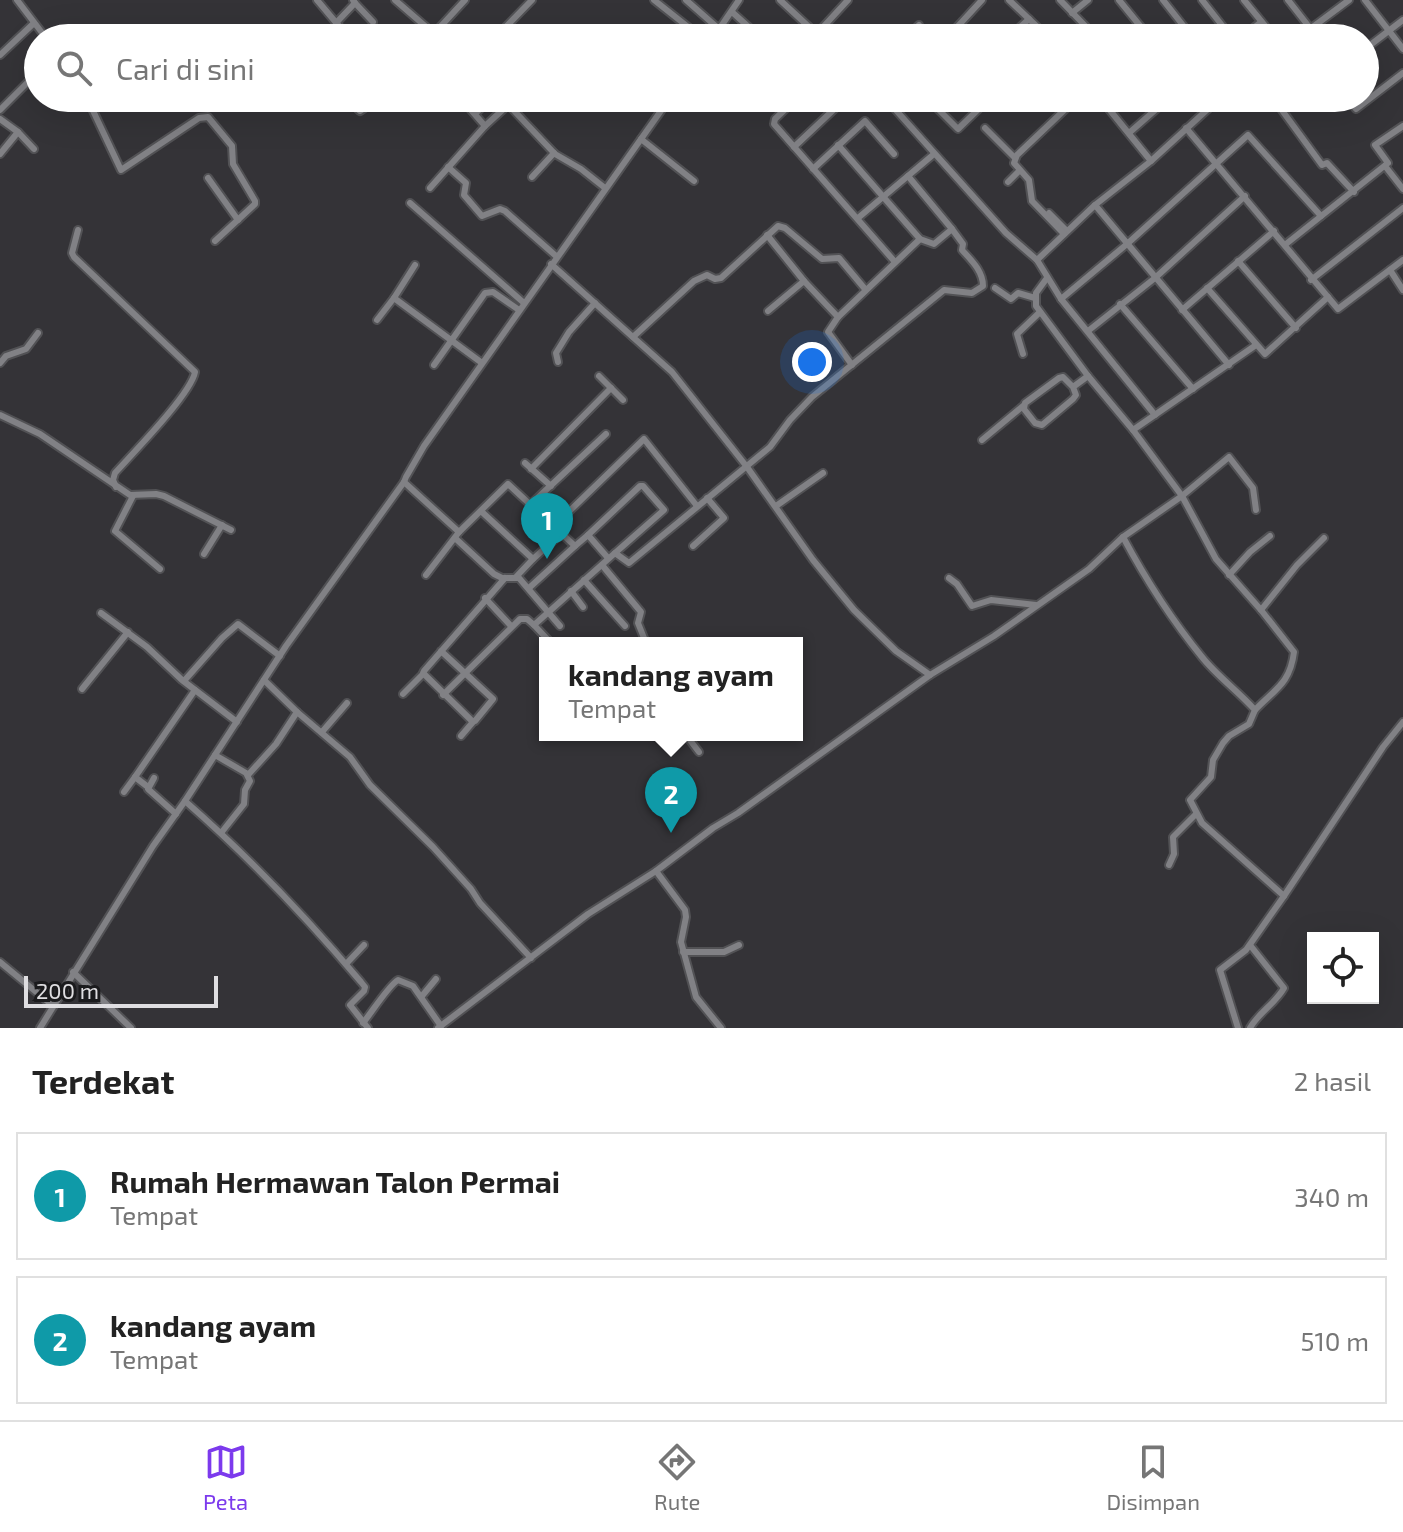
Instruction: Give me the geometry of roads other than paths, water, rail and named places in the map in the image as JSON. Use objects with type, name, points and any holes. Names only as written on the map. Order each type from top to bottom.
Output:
[{"type":"street","points":[[17,0],[33,24]]},
{"type":"street","points":[[317,0],[336,23],[354,1],[373,22]]},
{"type":"street","points":[[395,0],[421,24]]},
{"type":"street","points":[[444,24],[465,0]]},
{"type":"street","points":[[509,24],[532,0]]},
{"type":"street","points":[[654,0],[684,24]]},
{"type":"street","points":[[686,0],[713,24]]},
{"type":"street","points":[[723,24],[739,0]]},
{"type":"street","points":[[780,0],[804,24]]},
{"type":"street","points":[[960,24],[982,0]]},
{"type":"street","points":[[1009,0],[1034,24]]},
{"type":"street","points":[[1060,0],[1083,24]]},
{"type":"street","points":[[1072,13],[1088,0]]},
{"type":"street","points":[[1119,0],[1139,24]]},
{"type":"street","points":[[1163,0],[1181,24]]},
{"type":"street","points":[[1202,0],[1221,24]]},
{"type":"street","points":[[1244,0],[1261,22],[1258,24]]},
{"type":"street","points":[[1288,0],[1307,24]]},
{"type":"street","points":[[1334,0],[1339,7]]},
{"type":"street","points":[[1316,24],[1349,0]]},
{"type":"street","points":[[1365,0],[1403,49]]},
{"type":"street","points":[[827,24],[844,2]]},
{"type":"street","points":[[732,12],[745,24]]},
{"type":"street","points":[[1023,24],[1029,19]]},
{"type":"street","points":[[1379,38],[1403,20]]},
{"type":"street","points":[[0,55],[24,32]]},
{"type":"street","points":[[1379,91],[1403,73]]},
{"type":"street","points":[[0,110],[24,86]]},
{"type":"street","points":[[94,112],[121,170],[199,118],[204,116],[211,119],[232,146],[233,164],[255,201],[215,241]]},
{"type":"street","points":[[430,188],[500,112]]},
{"type":"street","points":[[515,112],[554,153],[605,188]]},
{"type":"street","points":[[40,1028],[153,846],[280,656],[404,482],[424,446],[556,256],[660,112]]},
{"type":"street","points":[[783,112],[773,122],[895,262]]},
{"type":"street","points":[[794,147],[831,112]]},
{"type":"street","points":[[899,112],[1006,233],[1037,260],[1061,299],[1155,415]]},
{"type":"street","points":[[941,112],[958,129],[976,112]]},
{"type":"street","points":[[1063,112],[1015,158],[1014,165],[1029,180],[1032,198],[1066,232]]},
{"type":"street","points":[[1112,112],[1151,161]]},
{"type":"street","points":[[1129,133],[1153,112]]},
{"type":"street","points":[[1037,260],[1095,205],[1151,161],[1204,112]]},
{"type":"street","points":[[1286,112],[1322,165],[1327,163],[1354,192]]},
{"type":"street","points":[[476,113],[485,126]]},
{"type":"street","points":[[0,119],[34,149]]},
{"type":"street","points":[[813,169],[865,121],[894,154]]},
{"type":"street","points":[[1286,244],[1385,166],[1387,161],[1375,145],[1403,126]]},
{"type":"street","points":[[985,128],[1015,158]]},
{"type":"street","points":[[1186,128],[1338,309],[1403,260]]},
{"type":"street","points":[[0,154],[18,132]]},
{"type":"street","points":[[1061,299],[1248,135],[1321,216]]},
{"type":"street","points":[[641,139],[694,181]]},
{"type":"street","points":[[838,145],[920,239],[934,244],[952,229]]},
{"type":"street","points":[[532,177],[554,153]]},
{"type":"street","points":[[858,218],[934,154]]},
{"type":"street","points":[[1385,166],[1403,189]]},
{"type":"street","points":[[448,167],[467,184],[464,195],[482,216],[500,209],[505,211],[556,256]]},
{"type":"street","points":[[1008,182],[1019,171]]},
{"type":"street","points":[[588,535],[612,556],[629,563],[770,447],[812,397],[944,290],[972,293],[983,286],[975,264],[962,250],[963,244],[908,176]]},
{"type":"street","points":[[208,178],[238,220]]},
{"type":"street","points":[[1088,331],[1155,278],[1245,196]]},
{"type":"street","points":[[410,203],[524,303]]},
{"type":"street","points":[[1095,205],[1229,365]]},
{"type":"street","points":[[1311,280],[1403,208]]},
{"type":"street","points":[[633,337],[694,281],[707,275],[721,278],[775,227],[785,228],[822,259],[839,258],[865,289]]},
{"type":"street","points":[[78,230],[72,253],[74,257],[195,372],[193,381],[180,400],[115,473],[113,480],[116,487]]},
{"type":"street","points":[[1182,310],[1274,231]]},
{"type":"street","points":[[767,235],[838,317]]},
{"type":"street","points":[[852,365],[828,332],[830,326],[920,239]]},
{"type":"street","points":[[1238,261],[1296,328]]},
{"type":"street","points":[[551,264],[672,372],[854,610],[896,651],[930,675]]},
{"type":"street","points":[[377,320],[415,265]]},
{"type":"street","points":[[1390,270],[1403,290]]},
{"type":"street","points":[[1035,298],[1047,278]]},
{"type":"street","points":[[768,311],[804,281]]},
{"type":"street","points":[[995,288],[1008,298],[1018,293],[1035,298]]},
{"type":"street","points":[[1207,288],[1266,354],[1328,297]]},
{"type":"street","points":[[434,365],[488,292],[493,292],[519,310]]},
{"type":"street","points":[[394,298],[482,363]]},
{"type":"street","points":[[1035,298],[1040,312],[1182,496],[1197,520],[1203,539],[1229,575],[1294,652],[1286,683],[1255,710],[1249,724],[1223,743],[1213,760],[1211,777],[1191,797],[1202,823],[1284,896]]},
{"type":"street","points":[[558,362],[556,353],[569,332],[595,303]]},
{"type":"street","points":[[1120,304],[1193,389]]},
{"type":"street","points":[[1023,354],[1017,334],[1040,312]]},
{"type":"street","points":[[0,363],[6,356],[26,349],[38,333]]},
{"type":"street","points":[[1133,430],[1256,345]]},
{"type":"street","points":[[599,376],[623,400]]},
{"type":"street","points":[[1073,387],[1088,376]]},
{"type":"street","points":[[982,440],[1023,406],[1059,378],[1063,377],[1073,387],[1076,395],[1042,425],[1035,423],[1023,406]]},
{"type":"street","points":[[531,469],[611,388]]},
{"type":"street","points":[[0,415],[51,441],[133,496],[164,496],[231,530]]},
{"type":"street","points":[[531,504],[606,434]]},
{"type":"street","points":[[554,526],[644,439],[697,506]]},
{"type":"street","points":[[185,801],[311,922],[365,987],[350,1005],[365,1025],[391,983],[398,980],[413,986],[422,996],[439,1027],[599,907],[656,871],[930,675],[994,636],[1089,569],[1123,537],[1182,496],[1207,472],[1229,457],[1253,488],[1256,510]]},
{"type":"street","points":[[525,463],[551,486]]},
{"type":"street","points":[[776,506],[823,473]]},
{"type":"street","points":[[404,482],[490,571],[505,578],[516,577],[562,533]]},
{"type":"street","points":[[426,575],[457,535],[506,484],[575,546]]},
{"type":"street","points":[[529,588],[640,486],[664,510],[534,625]]},
{"type":"street","points":[[133,496],[115,531],[160,569]]},
{"type":"street","points":[[693,546],[724,518],[707,498]]},
{"type":"street","points":[[482,512],[533,559]]},
{"type":"street","points":[[204,554],[222,525]]},
{"type":"street","points":[[1229,575],[1270,536]]},
{"type":"street","points":[[1123,537],[1175,623],[1204,660],[1255,710]]},
{"type":"street","points":[[1261,610],[1297,565],[1324,538]]},
{"type":"street","points":[[602,565],[641,612],[638,623],[644,637]]},
{"type":"street","points":[[516,577],[560,626]]},
{"type":"street","points":[[403,694],[505,578]]},
{"type":"street","points":[[949,578],[972,606],[991,600],[1036,605]]},
{"type":"street","points":[[584,580],[625,626]]},
{"type":"street","points":[[571,591],[583,607]]},
{"type":"street","points":[[485,598],[511,626]]},
{"type":"street","points":[[101,613],[237,722]]},
{"type":"street","points":[[443,695],[511,626],[523,618],[545,637]]},
{"type":"street","points":[[184,681],[238,624],[280,656]]},
{"type":"street","points":[[82,689],[128,632]]},
{"type":"street","points":[[441,651],[494,700],[461,736]]},
{"type":"street","points":[[423,674],[473,722]]},
{"type":"street","points":[[264,680],[350,757],[370,785],[433,847],[531,958]]},
{"type":"street","points":[[124,792],[195,690]]},
{"type":"street","points":[[322,732],[347,703]]},
{"type":"street","points":[[248,775],[276,744],[297,712]]},
{"type":"street","points":[[1238,1028],[1220,970],[1250,945],[1403,722]]},
{"type":"street","points":[[691,741],[699,752]]},
{"type":"street","points":[[215,755],[248,775],[250,781],[245,790],[244,804],[221,833]]},
{"type":"street","points":[[135,777],[176,814]]},
{"type":"street","points":[[148,787],[154,778]]},
{"type":"street","points":[[1169,865],[1174,854],[1173,837],[1196,814]]},
{"type":"street","points":[[656,871],[685,910],[681,936],[683,952],[700,1005],[721,1028]]},
{"type":"street","points":[[346,964],[364,945]]},
{"type":"street","points":[[683,952],[724,952],[739,945]]},
{"type":"street","points":[[1250,945],[1284,988],[1273,1005],[1258,1016],[1250,1028]]},
{"type":"street","points":[[0,962],[52,1005]]},
{"type":"street","points":[[73,972],[131,1028]]},
{"type":"street","points":[[422,996],[436,979]]},
{"type":"place","name":"Rumah Hermawan Talon Permai","points":[[547,559]]},
{"type":"place","name":"kandang ayam","points":[[671,833]]}]
